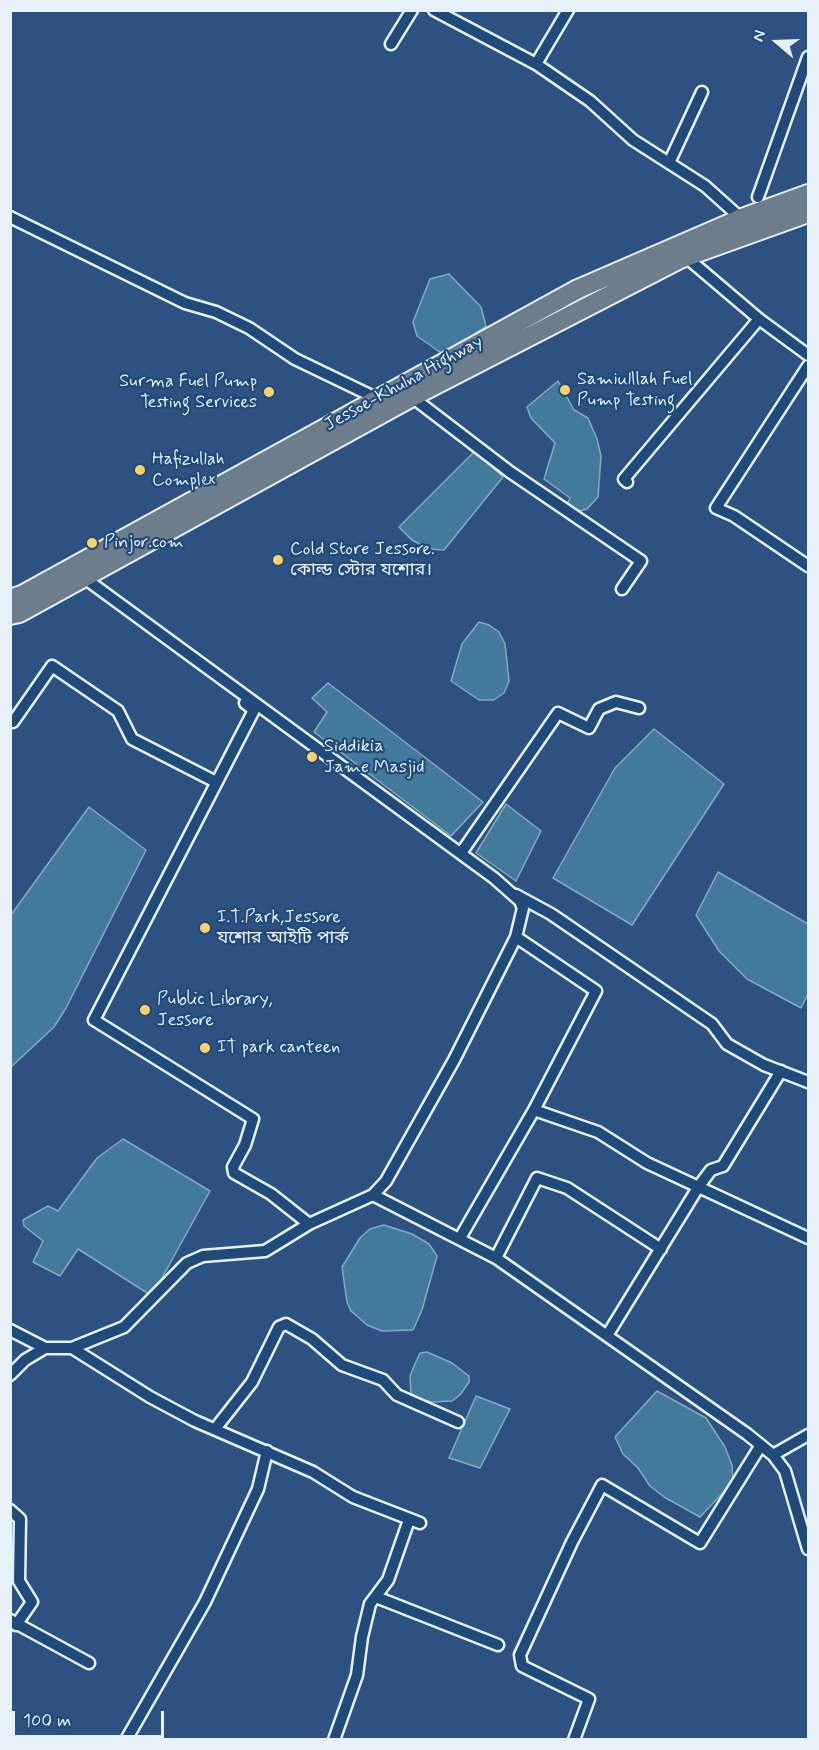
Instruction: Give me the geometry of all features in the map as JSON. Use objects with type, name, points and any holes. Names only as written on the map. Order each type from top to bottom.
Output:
[{"type":"highway","name":"Jessoe-Khulna Highway","points":[[10,599],[34,590],[376,398],[578,289],[742,218],[808,194]]},
{"type":"highway","name":"Jessoe-Khulna Highway","points":[[10,615],[19,613],[412,397],[686,257],[808,213]]},
{"type":"street","points":[[391,44],[412,10]]},
{"type":"street","points":[[434,10],[536,64],[590,101],[633,141],[705,186],[742,218],[753,233]]},
{"type":"street","points":[[536,64],[568,10]]},
{"type":"street","points":[[758,197],[808,57]]},
{"type":"street","points":[[669,163],[702,93]]},
{"type":"street","points":[[10,217],[185,303],[232,320],[295,358],[376,398]]},
{"type":"street","points":[[686,257],[759,319],[808,355]]},
{"type":"street","points":[[627,482],[624,479],[759,319]]},
{"type":"street","points":[[808,366],[716,508],[734,516],[808,566]]},
{"type":"street","points":[[412,397],[510,472],[641,561],[622,589]]},
{"type":"street","points":[[81,578],[254,710],[94,1020],[253,1119],[245,1145],[233,1167],[234,1173],[271,1194],[309,1224]]},
{"type":"street","points":[[81,578],[511,892],[551,914],[712,1024],[727,1044],[764,1065],[808,1082]]},
{"type":"street","points":[[10,720],[13,722],[52,666],[118,711],[132,739],[216,782]]},
{"type":"street","points":[[460,853],[558,713],[589,728],[599,709],[616,702],[639,708]]},
{"type":"street","points":[[10,1330],[45,1348],[72,1348],[124,1327],[187,1263],[204,1256],[265,1251],[309,1224],[360,1198],[373,1195],[386,1181],[516,938],[524,908],[511,892]]},
{"type":"street","points":[[459,1238],[534,1110],[596,992],[516,938]]},
{"type":"street","points":[[608,1334],[699,1186],[711,1170],[723,1166],[781,1071]]},
{"type":"street","points":[[534,1110],[598,1132],[647,1163],[808,1238]]},
{"type":"street","points":[[496,1258],[537,1178],[567,1188],[661,1249]]},
{"type":"street","points":[[373,1195],[496,1258],[608,1334],[761,1444],[773,1455],[791,1484],[808,1549]]},
{"type":"street","points":[[215,1429],[252,1382],[279,1327],[286,1324],[312,1339],[342,1365],[383,1380],[397,1395],[458,1422]]},
{"type":"street","points":[[10,1375],[25,1360],[45,1348]]},
{"type":"street","points":[[72,1348],[150,1397],[215,1429],[313,1472],[352,1497],[415,1521],[388,1580],[370,1604],[362,1637],[357,1675],[334,1740]]},
{"type":"street","points":[[773,1455],[808,1435]]},
{"type":"street","points":[[574,1740],[589,1699],[522,1666],[520,1655],[572,1542],[602,1485],[700,1543],[761,1444]]},
{"type":"street","points":[[126,1740],[205,1602],[258,1489],[267,1450]]},
{"type":"street","points":[[10,1510],[20,1519],[19,1581],[32,1602],[13,1622],[89,1663]]},
{"type":"street","points":[[376,1597],[498,1645]]},
{"type":"water","points":[[449,274],[481,307],[486,326],[444,355],[417,336],[413,322],[430,279]]},
{"type":"water","points":[[558,381],[574,410],[588,418],[601,456],[598,497],[587,509],[576,512],[567,504],[570,498],[544,479],[555,443],[531,418],[527,407]]},
{"type":"water","points":[[475,451],[503,477],[444,550],[429,549],[412,540],[399,527]]},
{"type":"water","points":[[479,622],[499,632],[505,644],[509,681],[504,693],[494,700],[479,700],[451,681],[462,644]]},
{"type":"water","points":[[328,683],[483,802],[451,836],[314,732],[327,712],[312,698]]},
{"type":"water","points":[[654,729],[724,784],[632,925],[553,878],[615,768]]},
{"type":"water","points":[[506,804],[541,831],[516,881],[476,853]]},
{"type":"water","points":[[89,807],[146,850],[66,1008],[54,1027],[11,1067],[11,915]]},
{"type":"water","points":[[718,872],[808,924],[808,994],[801,1008],[747,979],[719,951],[696,915]]},
{"type":"water","points":[[123,1139],[210,1191],[152,1296],[78,1249],[60,1276],[33,1262],[43,1241],[24,1226],[23,1220],[48,1206],[58,1211],[97,1158]]},
{"type":"water","points":[[384,1225],[412,1234],[429,1244],[437,1256],[422,1310],[413,1330],[382,1331],[367,1325],[351,1311],[347,1302],[342,1267],[360,1238],[370,1229]]},
{"type":"water","points":[[427,1352],[452,1363],[469,1376],[469,1382],[460,1395],[452,1401],[431,1402],[415,1398],[411,1393],[410,1376],[420,1353]]},
{"type":"water","points":[[657,1391],[706,1418],[725,1447],[732,1465],[733,1482],[700,1517],[664,1497],[650,1486],[638,1468],[623,1454],[615,1437]]},
{"type":"water","points":[[476,1396],[510,1409],[480,1468],[449,1458]]},
{"type":"place","name":"Samiulllah Fuel Pump Testing","points":[[565,390]]},
{"type":"place","name":"Surma Fuel Pump Testing Services","points":[[269,392]]},
{"type":"place","name":"Hafizullah Complex","points":[[140,470]]},
{"type":"place","name":"Pinjor.com","points":[[92,543]]},
{"type":"place","name":"Cold Store Jessore. কোল্ড স্টোর যশোর।","points":[[278,560]]},
{"type":"place","name":"Siddikia Jame Masjid","points":[[312,757]]},
{"type":"place","name":"I.T.Park,Jessore যশোর আইটি পার্ক","points":[[205,928]]},
{"type":"place","name":"Public Library, Jessore","points":[[145,1010]]},
{"type":"place","name":"IT park canteen","points":[[205,1048]]}]
